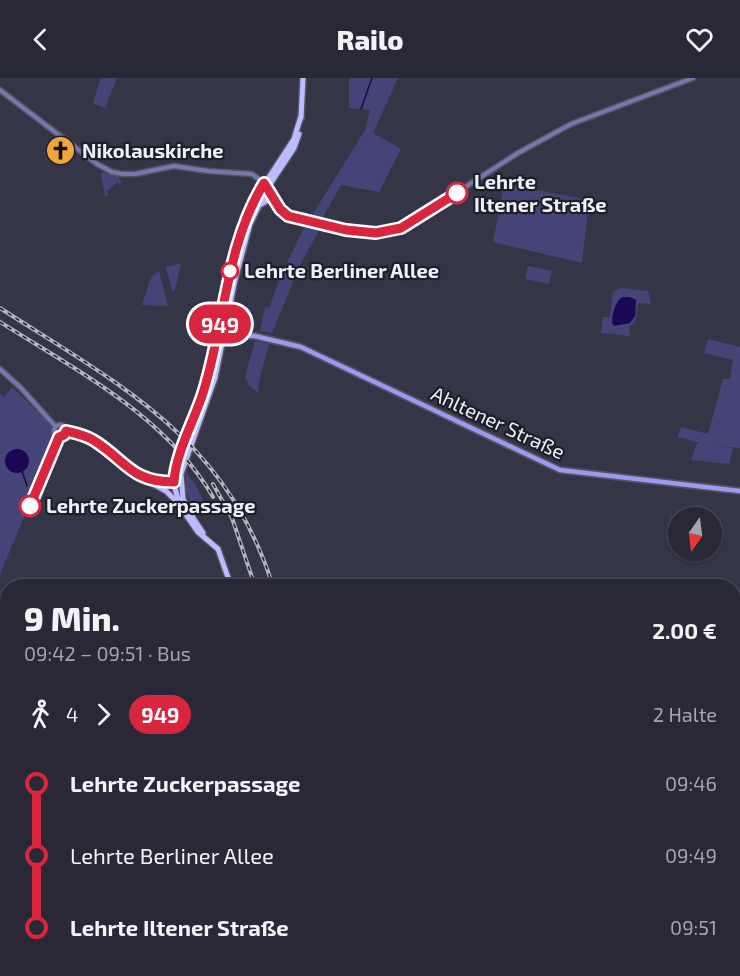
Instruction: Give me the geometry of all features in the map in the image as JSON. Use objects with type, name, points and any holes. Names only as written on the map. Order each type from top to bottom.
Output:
[{"type":"main road","points":[[221,334],[229,278],[239,239],[254,201],[294,139],[301,116],[303,78]]},
{"type":"main road","points":[[180,506],[177,466],[204,392],[239,261],[266,185]]},
{"type":"main road","points":[[255,212],[266,201],[276,204]]},
{"type":"main road","name":"Ahltener Straße","points":[[221,334],[255,336],[301,347],[560,470],[740,490]]},
{"type":"main road","points":[[140,477],[166,491],[180,506],[198,532],[218,549],[229,579]]},
{"type":"main road","points":[[177,482],[185,504],[205,537]]},
{"type":"street","points":[[0,90],[97,164],[112,172],[128,175],[177,166],[208,171],[248,173],[257,176],[266,185],[276,204],[288,216],[314,224],[376,233],[393,231],[431,210],[518,153],[571,124],[693,78]]},
{"type":"street","points":[[0,369],[21,388],[56,427]]},
{"type":"street","points":[[56,427],[62,426],[66,431],[94,440],[140,477],[153,481],[177,482]]},
{"type":"street","points":[[56,427],[57,436],[63,436],[66,431]]},
{"type":"shaded area","points":[[101,78],[117,78],[105,108],[93,103]]},
{"type":"shaded area","points":[[349,78],[398,78],[373,133],[401,149],[379,192],[341,185],[322,219],[311,217],[365,130],[370,110],[349,108]]},
{"type":"shaded area","points":[[103,172],[117,176],[122,182],[120,184],[118,182],[107,191],[109,194],[105,197],[101,174]]},
{"type":"shaded area","points":[[504,184],[589,200],[582,263],[493,242]]},
{"type":"shaded area","points":[[305,226],[319,230],[300,265],[272,333],[260,331],[265,307],[269,308],[283,271]]},
{"type":"shaded area","points":[[181,263],[175,290],[172,291],[166,267]]},
{"type":"shaded area","points":[[528,266],[552,271],[549,284],[525,279]]},
{"type":"shaded area","points":[[159,271],[168,306],[142,305],[151,277]]},
{"type":"shaded area","points":[[621,288],[648,291],[651,304],[638,303],[635,322],[629,327],[630,336],[601,333],[603,317],[610,317],[613,292]]},
{"type":"shaded area","points":[[622,297],[636,300],[635,316],[630,323],[614,326],[613,313],[617,302]]},
{"type":"shaded area","points":[[708,339],[740,347],[740,448],[713,445],[733,448],[729,464],[691,460],[697,444],[700,443],[678,437],[681,427],[708,434],[723,379],[730,379],[733,360],[704,353]]},
{"type":"shaded area","points":[[255,341],[269,344],[258,393],[249,385],[245,377]]},
{"type":"shaded area","points":[[12,387],[45,419],[57,439],[0,574],[0,394],[4,397]]},
{"type":"shaded area","points":[[17,449],[25,453],[29,461],[25,469],[17,473],[9,469],[5,461],[9,453]]},
{"type":"shaded area","points":[[186,472],[206,505],[195,516],[186,492]]},
{"type":"waterway","points":[[361,109],[372,78]]},
{"type":"waterway","points":[[22,471],[27,486]]},
{"type":"railway","points":[[0,308],[128,391],[165,421],[198,453],[227,491],[253,535],[270,579]]},
{"type":"railway","points":[[0,322],[89,377],[145,419],[193,468],[213,497]]},
{"type":"railway","points":[[213,484],[232,518],[253,579]]},
{"type":"bus line","name":"949","points":[[30,506],[59,437],[66,431],[94,440],[135,474],[157,482],[174,482],[177,466],[204,392],[241,232],[264,183],[280,209],[288,216],[314,224],[376,233],[401,228],[457,193]]},
{"type":"place","name":"Nikolauskirche","points":[[61,151]]},
{"type":"place","name":"Lehrte Iltener Straße","points":[[457,193]]},
{"type":"place","name":"Lehrte Berliner Allee","points":[[230,271]]},
{"type":"place","name":"Lehrte Zuckerpassage","points":[[30,506]]}]
